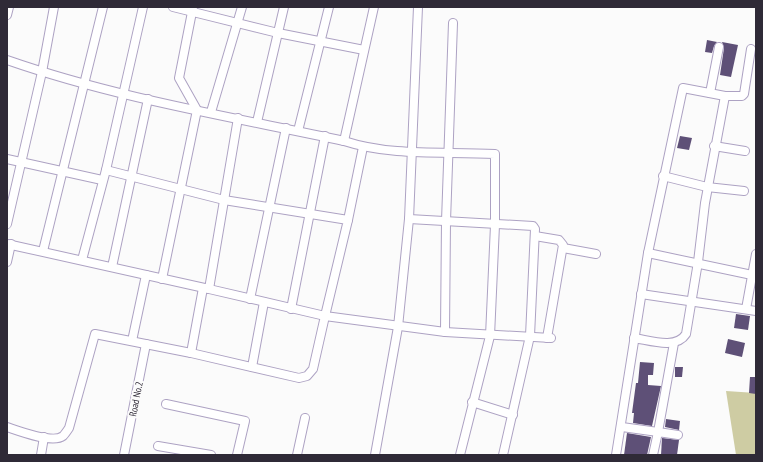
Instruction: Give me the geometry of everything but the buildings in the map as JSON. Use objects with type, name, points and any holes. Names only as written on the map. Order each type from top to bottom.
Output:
[{"type":"street","points":[[7,15],[9,7]]},
{"type":"street","points":[[7,224],[20,162],[42,72],[54,7]]},
{"type":"street","points":[[43,251],[83,83],[103,7]]},
{"type":"street","points":[[82,260],[102,180],[106,170],[143,7]]},
{"type":"street","points":[[174,7],[193,9],[238,23],[278,33],[364,50]]},
{"type":"street","points":[[211,112],[242,7]]},
{"type":"street","points":[[257,122],[284,7]]},
{"type":"street","points":[[298,131],[329,7]]},
{"type":"street","points":[[344,141],[374,7]]},
{"type":"street","points":[[375,455],[398,326],[410,219],[418,7]]},
{"type":"street","points":[[162,279],[198,110],[179,78],[193,9]]},
{"type":"street","points":[[445,332],[446,221],[450,151],[453,23]]},
{"type":"street","points":[[710,94],[719,47]]},
{"type":"street","points":[[616,455],[622,427],[634,338],[648,253],[683,88],[710,94],[742,96],[744,94],[751,49]]},
{"type":"street","points":[[7,60],[42,72],[123,93],[325,136],[363,147],[412,153],[450,151],[495,154],[495,225],[490,336],[472,402],[460,455]]},
{"type":"street","points":[[634,338],[674,343],[679,341],[686,334],[698,262],[714,146],[725,96]]},
{"type":"street","points":[[112,267],[148,99]]},
{"type":"street","points":[[191,353],[224,200],[238,118]]},
{"type":"street","points":[[250,299],[286,128]]},
{"type":"street","points":[[291,309],[325,136]]},
{"type":"street","points":[[714,146],[745,151]]},
{"type":"street","points":[[7,427],[55,439],[63,436],[69,428],[95,334],[191,353],[299,378],[307,376],[313,369],[348,220],[363,147]]},
{"type":"street","points":[[7,158],[62,172],[102,180]]},
{"type":"street","points":[[106,170],[224,200],[348,220]]},
{"type":"street","points":[[664,176],[708,187],[744,191]]},
{"type":"street","points":[[410,219],[533,226],[535,236],[530,336],[503,455]]},
{"type":"street","points":[[7,262],[9,244],[325,316],[445,332],[490,336],[530,336],[549,338],[562,241],[535,236]]},
{"type":"street","points":[[562,248],[596,254]]},
{"type":"street","points":[[648,253],[698,262],[752,275]]},
{"type":"street","points":[[746,309],[756,254]]},
{"type":"street","points":[[132,341],[146,275]]},
{"type":"street","points":[[641,294],[756,311]]},
{"type":"street","points":[[252,367],[264,302]]},
{"type":"street","points":[[653,455],[674,343]]},
{"type":"street","name":"Road No.2","points":[[124,455],[146,344]]},
{"type":"street","points":[[472,402],[513,415]]},
{"type":"street","points":[[166,404],[246,421],[237,455]]},
{"type":"street","points":[[297,455],[305,418]]},
{"type":"street","points":[[622,427],[678,434]]},
{"type":"street","points":[[41,455],[44,437]]},
{"type":"street","points":[[158,446],[211,455]]},
{"type":"shaded area","points":[[726,391],[756,393],[756,455],[736,455]]}]
